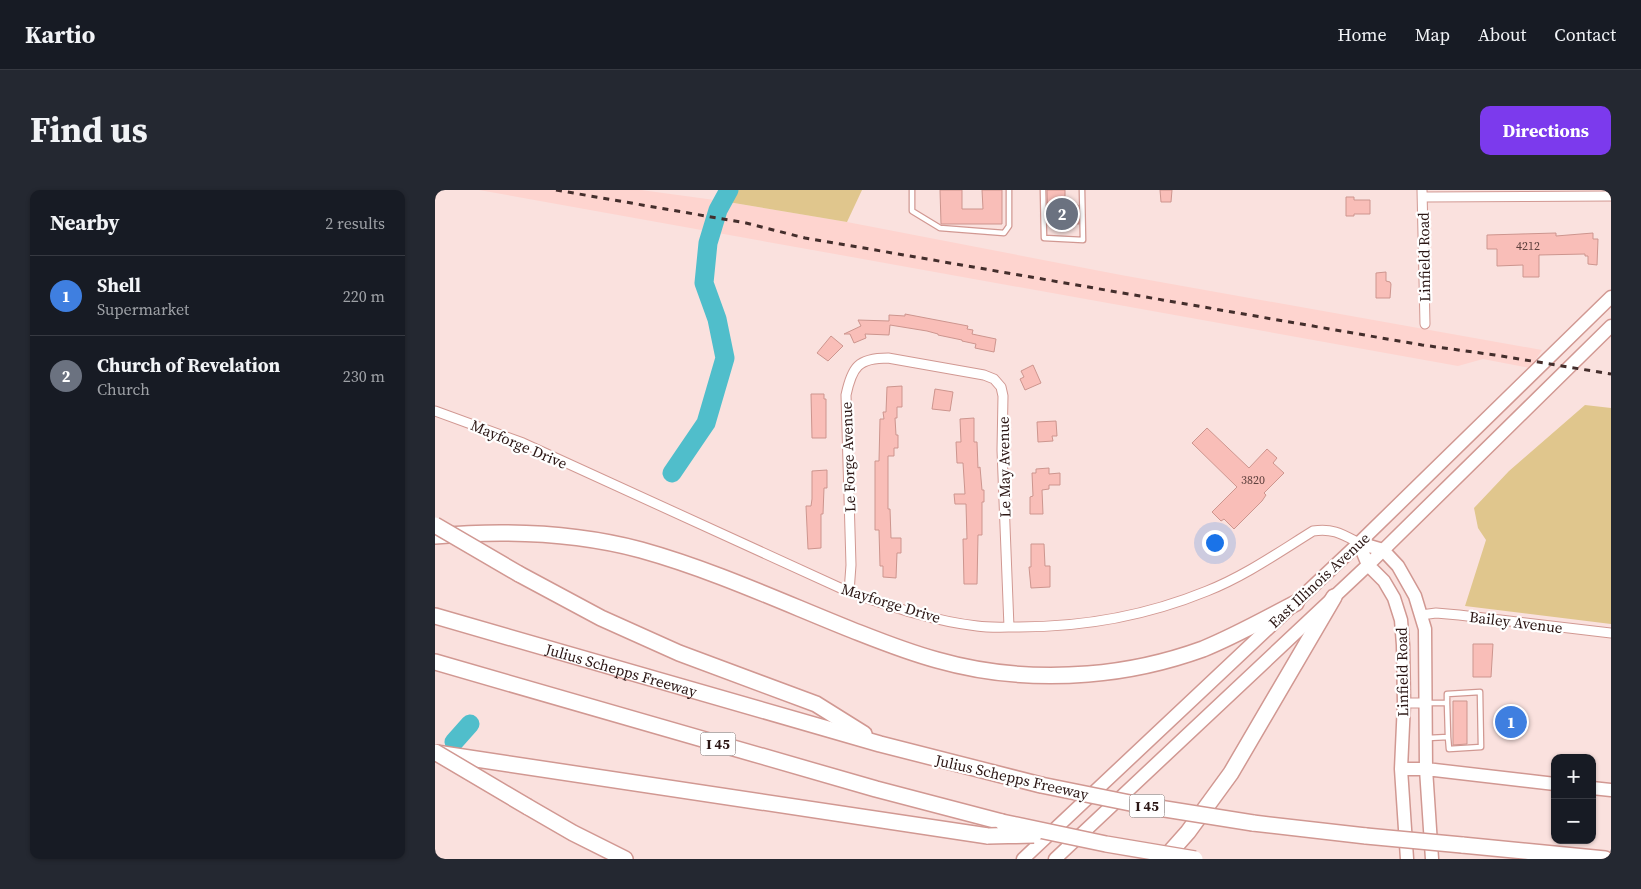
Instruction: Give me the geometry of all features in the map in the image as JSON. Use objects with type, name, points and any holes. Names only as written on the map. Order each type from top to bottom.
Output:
[{"type":"highway","points":[[435,526],[593,614],[671,650],[815,704],[880,744]]},
{"type":"highway","points":[[435,536],[491,533],[558,535],[640,550],[715,576],[899,649],[937,661],[977,670],[1014,674],[1051,676],[1090,674],[1130,669],[1167,660],[1202,649],[1237,634],[1296,603]]},
{"type":"highway","points":[[1164,859],[1188,832],[1231,773],[1334,597]]},
{"type":"highway","name":"Julius Schepps Freeway","points":[[435,616],[880,744],[1041,785],[1139,805],[1253,823],[1605,859]]},
{"type":"highway","name":"I 45","points":[[435,662],[876,789],[1002,822],[1195,859]]},
{"type":"highway","points":[[435,752],[573,833],[625,859]]},
{"type":"highway","points":[[435,752],[988,836],[1066,835]]},
{"type":"main road","name":"East Illinois Avenue","points":[[1023,859],[1359,543],[1611,296]]},
{"type":"main road","name":"East Illinois Avenue","points":[[1055,859],[1368,565],[1611,326]]},
{"type":"main road","points":[[1359,543],[1383,550]]},
{"type":"main road","name":"Linfield Road","points":[[1359,543],[1368,565],[1384,581],[1394,598],[1401,620],[1404,703],[1401,769],[1407,859]]},
{"type":"main road","name":"Linfield Road","points":[[1383,550],[1398,566],[1415,596],[1425,629],[1427,769],[1431,859]]},
{"type":"main road","points":[[1401,769],[1427,769],[1551,784]]},
{"type":"main road","points":[[1596,788],[1611,790]]},
{"type":"street","points":[[1422,194],[1611,196]]},
{"type":"street","name":"Linfield Road","points":[[1422,194],[1425,324]]},
{"type":"street","name":"Le Forge Avenue","points":[[849,592],[851,565],[846,395],[849,379],[854,368],[863,361],[875,358],[888,358],[926,364]]},
{"type":"street","name":"Le May Avenue","points":[[926,364],[983,375],[994,379],[1001,387],[1003,396],[1002,450],[1009,627]]},
{"type":"street","name":"Mayforge Drive","points":[[435,411],[523,443],[849,592],[888,605],[979,627],[1080,625],[1128,616],[1167,605],[1209,590],[1243,574],[1313,531],[1337,531],[1359,543]]},
{"type":"street","name":"Bailey Avenue","points":[[1421,614],[1459,614],[1611,632]]},
{"type":"street","points":[[1404,703],[1427,703]]},
{"type":"lane","points":[[912,190],[912,210],[940,228],[1004,233],[1009,226],[1009,190]]},
{"type":"lane","points":[[1043,190],[1043,238],[1083,240],[1082,190]]},
{"type":"lane","points":[[1480,692],[1481,747],[1449,748],[1448,737],[1447,694],[1480,692]]},
{"type":"lane","points":[[1427,703],[1447,703]]},
{"type":"lane","points":[[1427,738],[1448,737]]},
{"type":"shaded area","points":[[479,190],[641,190],[722,201],[847,222],[1121,275],[1542,350],[1530,368],[1483,359],[1458,366]]},
{"type":"shaded area","points":[[723,190],[862,190],[847,222],[722,201]]},
{"type":"shaded area","points":[[1585,405],[1611,408],[1611,624],[1465,606],[1486,540],[1478,528],[1474,508],[1509,471]]},
{"type":"building","points":[[940,190],[962,190],[962,209],[983,209],[982,190],[1002,190],[1002,224],[941,224]]},
{"type":"building","points":[[1047,190],[1065,190],[1065,205],[1078,205],[1079,224],[1048,223]]},
{"type":"building","points":[[1160,190],[1172,190],[1171,202],[1161,202]]},
{"type":"building","points":[[1346,197],[1354,197],[1354,200],[1370,200],[1370,214],[1346,216]]},
{"type":"building","points":[[1556,233],[1556,236],[1593,233],[1593,239],[1598,239],[1597,265],[1588,264],[1588,256],[1585,256],[1585,254],[1539,255],[1539,277],[1523,277],[1523,265],[1497,266],[1497,249],[1487,249],[1487,235]]},
{"type":"building","points":[[1386,272],[1386,281],[1391,284],[1390,298],[1376,298],[1376,273]]},
{"type":"building","points":[[905,314],[968,326],[967,329],[973,330],[972,334],[996,339],[994,352],[975,348],[976,344],[962,340],[927,331],[890,325],[889,335],[865,334],[866,338],[854,343],[850,334],[844,334],[861,326],[858,320],[889,321],[889,315],[905,316]]},
{"type":"building","points":[[831,336],[843,346],[828,361],[817,353]]},
{"type":"building","points":[[1033,365],[1041,383],[1025,390],[1020,379],[1024,377],[1021,371]]},
{"type":"building","points":[[902,386],[902,407],[897,407],[897,418],[895,418],[898,448],[894,448],[894,456],[888,456],[888,509],[890,509],[891,538],[901,538],[901,553],[897,553],[896,578],[883,577],[883,566],[880,566],[879,530],[875,530],[875,461],[879,461],[880,419],[884,419],[883,412],[886,412],[887,387]]},
{"type":"building","points":[[935,389],[953,392],[950,411],[932,409]]},
{"type":"building","points":[[811,394],[824,394],[824,399],[826,399],[826,438],[812,438]]},
{"type":"building","points":[[974,418],[974,442],[977,442],[978,468],[980,467],[984,502],[982,502],[982,535],[978,535],[977,584],[964,584],[963,539],[967,539],[966,504],[955,504],[954,494],[965,494],[963,463],[957,463],[956,442],[961,442],[960,419]]},
{"type":"building","points":[[1056,421],[1057,436],[1052,436],[1053,441],[1038,442],[1037,422]]},
{"type":"building","points":[[1207,428],[1249,468],[1267,449],[1277,458],[1273,463],[1284,473],[1264,493],[1266,495],[1262,501],[1234,529],[1224,519],[1221,521],[1212,512],[1237,487],[1192,443]]},
{"type":"building","points":[[1049,468],[1049,474],[1060,473],[1060,485],[1049,485],[1049,489],[1042,490],[1043,514],[1030,514],[1030,497],[1033,496],[1032,473],[1036,473],[1036,469]]},
{"type":"building","points":[[827,470],[827,488],[824,488],[823,514],[821,514],[821,548],[808,549],[806,506],[811,506],[812,471]]},
{"type":"building","points":[[1031,544],[1044,544],[1045,566],[1050,566],[1050,587],[1031,588],[1029,567],[1031,567]]},
{"type":"building","points":[[1473,644],[1493,644],[1491,677],[1473,677]]},
{"type":"building","points":[[1453,701],[1467,701],[1467,744],[1453,745]]},
{"type":"building","points":[[1503,710],[1520,710],[1519,734],[1503,734]]},
{"type":"waterway","points":[[672,473],[706,423],[725,358],[717,319],[704,283],[708,243],[718,210],[729,190]]},
{"type":"waterway","points":[[454,742],[470,724]]},
{"type":"railway","points":[[556,190],[746,223],[805,238],[1422,345],[1611,374]]},
{"type":"place","name":"Church of Revelation","points":[[1062,214]]},
{"type":"place","name":"Shell","points":[[1511,722]]}]
